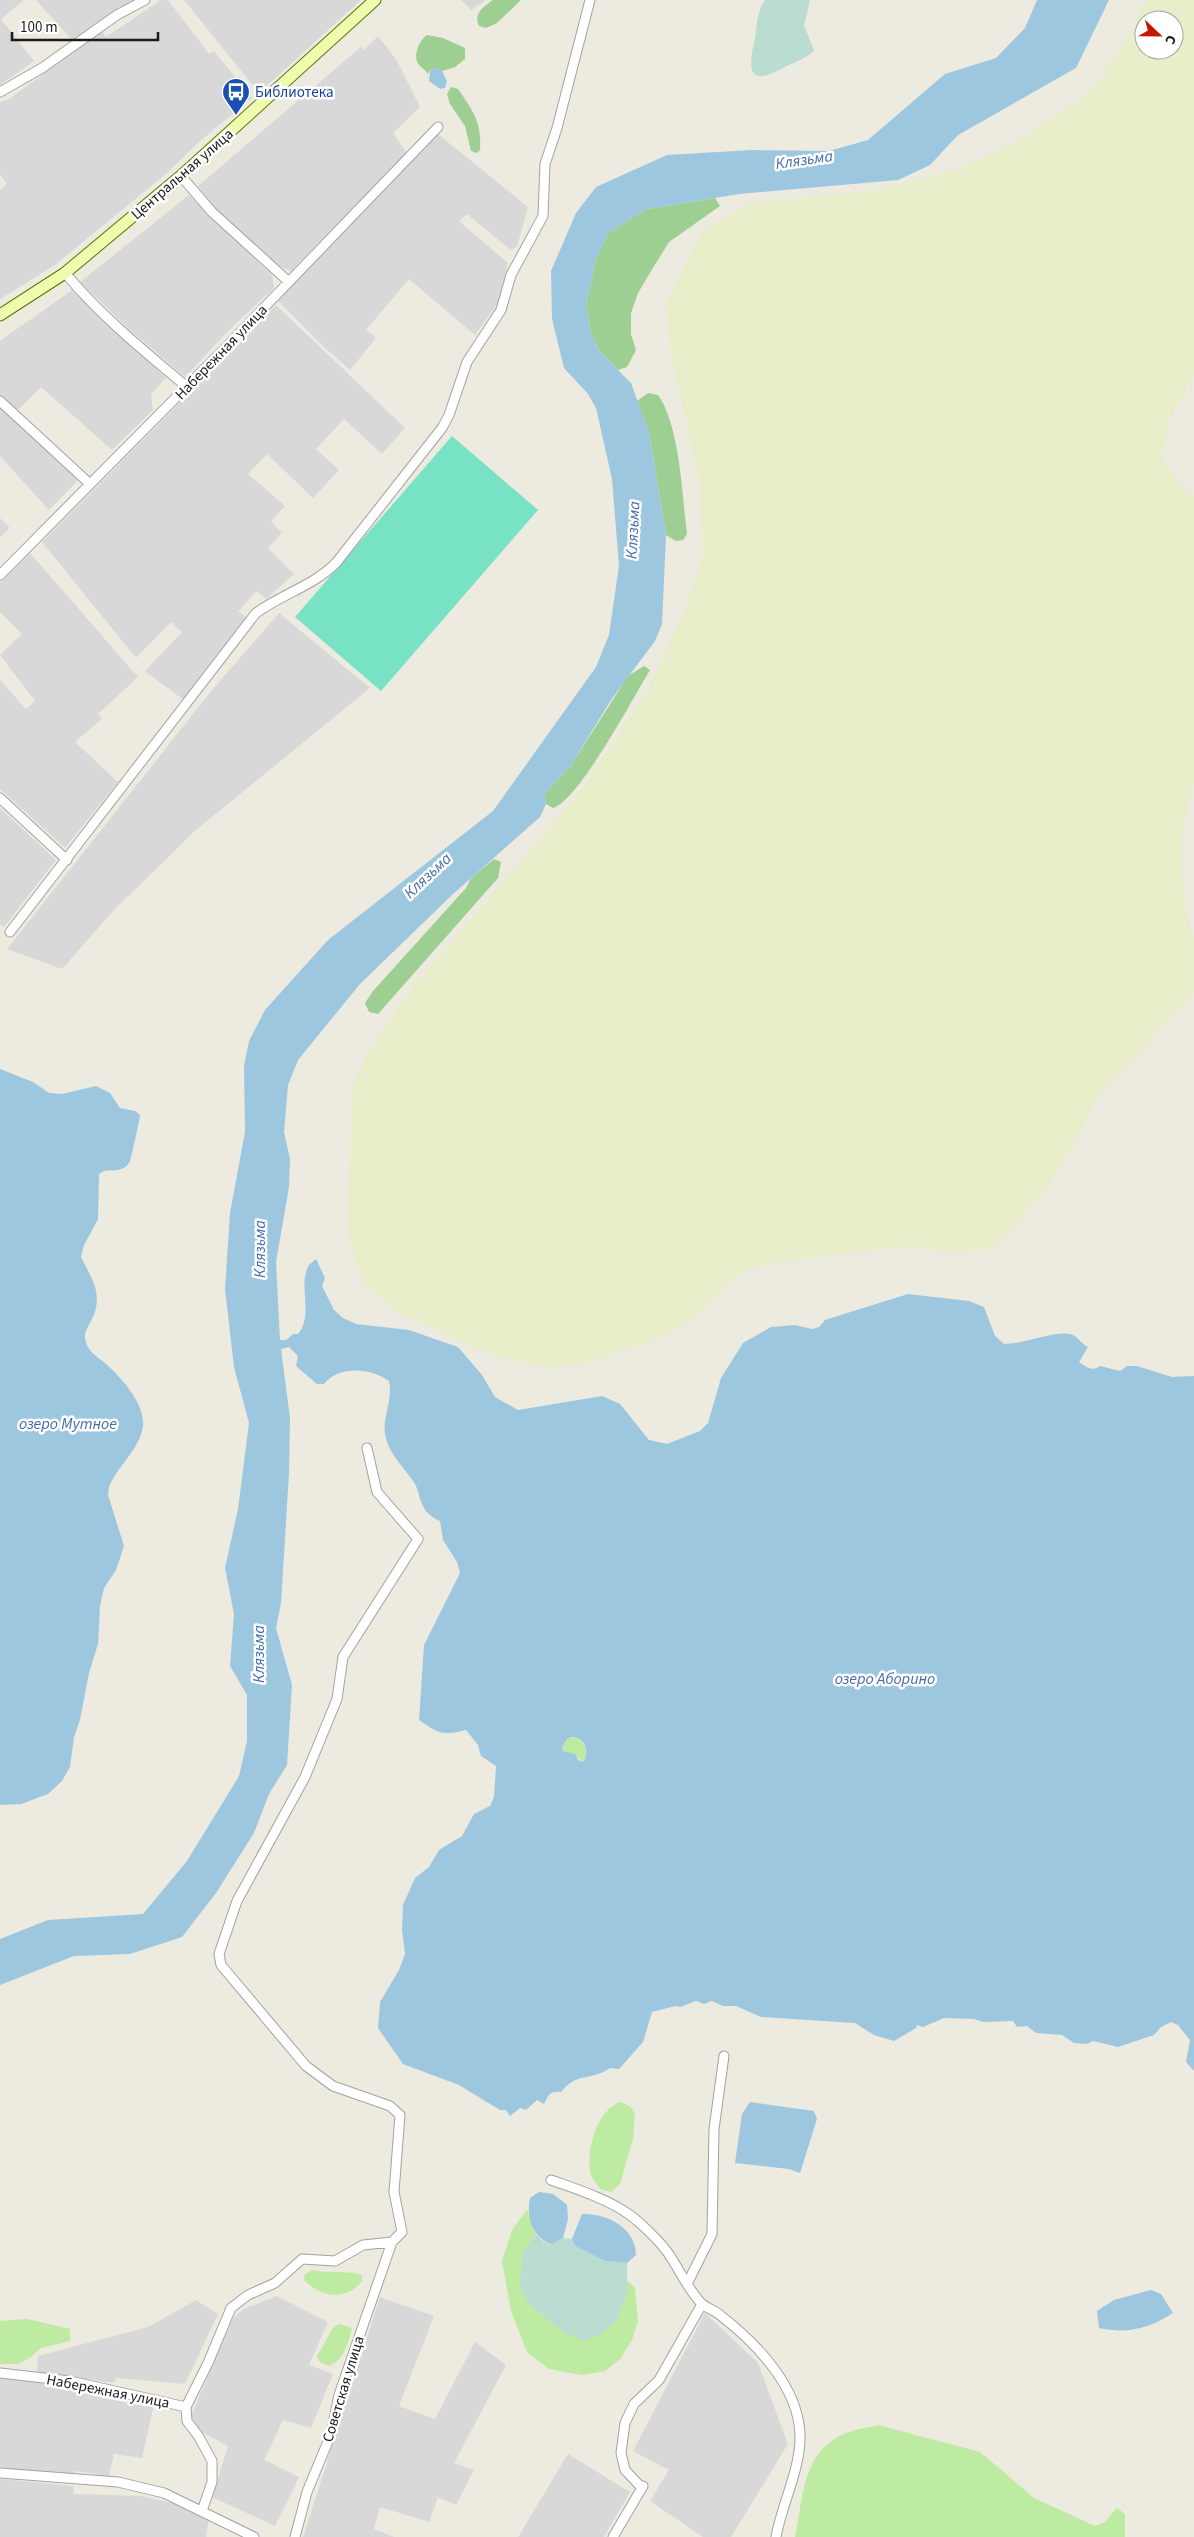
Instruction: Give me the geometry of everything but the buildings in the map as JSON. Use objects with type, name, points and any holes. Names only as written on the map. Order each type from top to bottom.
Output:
[{"type":"main road","name":"Центральная улица","points":[[0,315],[65,273],[180,176],[375,0]]},
{"type":"street","points":[[0,92],[42,68],[118,15],[145,0]]},
{"type":"street","points":[[10,932],[256,613],[271,603],[316,580],[336,563],[442,428],[449,415],[467,362],[501,310],[511,275],[543,216],[545,164],[557,128],[590,0]]},
{"type":"street","name":"Набережная улица","points":[[0,575],[187,387],[438,127]]},
{"type":"street","points":[[180,176],[212,212],[289,282]]},
{"type":"street","points":[[65,273],[94,305],[187,387]]},
{"type":"street","points":[[0,402],[90,484]]},
{"type":"street","points":[[0,798],[67,860]]},
{"type":"street","name":"Советская улица","points":[[295,2537],[306,2492],[331,2434],[339,2394],[392,2242],[402,2232],[394,2192],[400,2115],[390,2106],[333,2086],[306,2066],[221,1965],[219,1954],[236,1901],[305,1777],[337,1699],[343,1657],[418,1539],[377,1492],[367,1448]]},
{"type":"street","points":[[687,2284],[712,2234],[714,2129],[724,2056]]},
{"type":"street","points":[[551,2180],[593,2196],[628,2213],[668,2253],[702,2304],[719,2314],[754,2345],[781,2379],[793,2403],[800,2434],[794,2476],[776,2537]]},
{"type":"street","points":[[202,2511],[212,2482],[212,2461],[199,2437],[187,2421],[186,2406],[208,2364],[231,2308],[248,2295],[275,2283],[302,2259],[335,2261],[364,2245],[392,2242]]},
{"type":"street","points":[[613,2537],[643,2487],[625,2470],[622,2453],[625,2423],[634,2404],[660,2380],[702,2304]]},
{"type":"street","name":"Набережная улица","points":[[0,2373],[70,2381],[186,2406]]},
{"type":"street","points":[[0,2473],[72,2480],[118,2482],[164,2493],[254,2537]]},
{"type":"shaded area","points":[[0,0],[24,0],[1,19],[34,61],[0,85]]},
{"type":"shaded area","points":[[36,0],[133,0],[72,40]]},
{"type":"shaded area","points":[[161,0],[168,0],[209,54],[214,51],[252,98],[200,141],[167,173],[55,265],[0,299],[0,190],[7,184],[0,175],[0,102],[9,99],[102,31],[106,37]]},
{"type":"shaded area","points":[[184,0],[361,0],[259,93]]},
{"type":"shaded area","points":[[461,0],[486,0],[471,10]]},
{"type":"shaded area","points":[[765,0],[810,0],[804,26],[814,50],[805,57],[774,72],[765,76],[758,76],[754,73],[751,61],[760,9]]},
{"type":"shaded area","points":[[378,36],[396,59],[420,107],[393,133],[407,153],[291,271],[272,263],[213,206],[198,186],[361,47],[364,50]]},
{"type":"shaded area","points":[[438,134],[528,207],[517,247],[511,250],[467,214],[459,221],[508,263],[506,269],[509,270],[501,299],[475,335],[409,279],[366,330],[376,338],[350,370],[278,301]]},
{"type":"shaded area","points":[[189,195],[272,275],[274,288],[231,328],[185,377],[129,329],[80,282]]},
{"type":"shaded area","points":[[72,290],[166,378],[151,394],[153,410],[112,450],[41,387],[17,411],[0,395],[0,341]]},
{"type":"shaded area","points":[[276,305],[405,428],[382,454],[344,419],[316,449],[339,470],[313,498],[267,454],[248,474],[285,506],[271,521],[282,533],[268,548],[294,574],[266,599],[257,591],[238,611],[248,619],[185,701],[145,671],[182,632],[171,622],[136,658],[42,542]]},
{"type":"shaded area","points":[[0,406],[79,479],[49,510],[0,456]]},
{"type":"shaded area","points":[[0,518],[10,528],[0,537]]},
{"type":"shaded area","points":[[30,553],[138,677],[98,714],[102,719],[75,742],[118,782],[65,848],[0,789],[0,680],[26,709],[35,701],[0,655],[22,634],[0,612],[0,582]]},
{"type":"shaded area","points":[[279,613],[370,688],[196,830],[113,911],[62,969],[7,949],[212,690]]},
{"type":"shaded area","points":[[0,808],[56,860],[4,927],[0,924]]},
{"type":"shaded area","points":[[536,2234],[543,2241],[552,2244],[563,2238],[572,2239],[575,2246],[605,2261],[627,2263],[627,2294],[616,2321],[602,2334],[584,2341],[567,2335],[528,2303],[520,2284],[523,2252]]},
{"type":"shaded area","points":[[277,2296],[328,2322],[309,2365],[333,2374],[311,2428],[283,2420],[264,2460],[299,2477],[275,2526],[212,2497],[228,2446],[200,2431],[191,2416],[233,2318],[244,2309]]},
{"type":"shaded area","points":[[380,2297],[434,2316],[399,2406],[435,2419],[475,2342],[506,2365],[454,2463],[474,2470],[456,2505],[438,2497],[429,2522],[380,2507],[374,2529],[394,2537],[303,2537]]},
{"type":"shaded area","points":[[196,2300],[218,2314],[185,2384],[117,2378],[114,2383],[37,2372],[38,2356],[148,2327]]},
{"type":"shaded area","points":[[705,2313],[758,2363],[788,2444],[731,2537],[703,2537],[650,2501],[669,2470],[633,2451]]},
{"type":"shaded area","points":[[0,2378],[74,2387],[154,2404],[142,2458],[114,2454],[109,2476],[75,2471],[75,2474],[42,2473],[0,2468]]},
{"type":"shaded area","points":[[568,2454],[630,2492],[604,2537],[518,2537]]},
{"type":"shaded area","points":[[0,2479],[73,2486],[74,2494],[141,2496],[177,2504],[209,2519],[206,2537],[0,2537]]},
{"type":"green space","points":[[493,0],[521,0],[497,23],[486,28],[479,26],[477,22],[478,14]]},
{"type":"green space","points":[[1146,0],[1194,0],[1194,374],[1170,418],[1161,455],[1178,484],[1194,498],[1194,779],[1182,836],[1182,872],[1187,917],[1194,938],[1193,995],[1098,1095],[1079,1133],[1043,1194],[992,1249],[951,1252],[913,1247],[853,1252],[776,1262],[743,1271],[696,1317],[651,1341],[582,1364],[544,1367],[493,1355],[399,1313],[363,1282],[347,1229],[353,1086],[367,1054],[414,985],[575,799],[646,694],[687,605],[703,553],[699,477],[671,353],[666,304],[701,233],[751,203],[879,190],[953,171],[1020,141],[1092,91],[1127,39],[1134,25],[1134,60],[1184,60],[1184,10],[1141,10]]},
{"type":"green space","points":[[427,35],[443,38],[465,48],[465,59],[455,67],[442,71],[436,68],[430,70],[428,74],[419,65],[416,57],[421,41]]},
{"type":"green space","points":[[451,87],[458,89],[478,124],[480,150],[477,153],[471,151],[465,126],[450,104],[447,94]]},
{"type":"green space","points":[[715,198],[720,206],[669,242],[638,293],[631,313],[631,334],[636,350],[627,367],[618,370],[599,351],[590,329],[586,306],[596,258],[609,232],[647,209]]},
{"type":"green space","points":[[648,393],[658,395],[665,408],[676,442],[687,534],[683,540],[676,541],[666,535],[649,432],[637,401]]},
{"type":"green space","points":[[452,436],[538,510],[381,691],[295,617]]},
{"type":"green space","points":[[644,666],[650,670],[591,768],[564,801],[553,808],[546,804],[546,792],[570,767],[628,676]]},
{"type":"green space","points":[[494,859],[501,862],[498,878],[378,1014],[369,1012],[365,1003],[373,991],[466,888],[471,878]]},
{"type":"green space","points":[[576,1737],[582,1742],[586,1751],[583,1762],[571,1753],[565,1753],[562,1747],[567,1739]]},
{"type":"green space","points":[[621,2102],[631,2107],[635,2115],[633,2139],[620,2184],[611,2192],[600,2189],[592,2176],[589,2163],[590,2152],[599,2122],[612,2106]]},
{"type":"green space","points":[[527,2210],[536,2234],[523,2252],[627,2294],[627,2280],[635,2288],[638,2321],[632,2340],[621,2358],[605,2371],[582,2375],[549,2369],[527,2352],[511,2311],[502,2261],[512,2230]]},
{"type":"green space","points":[[312,2270],[362,2275],[362,2281],[349,2292],[334,2295],[326,2294],[318,2291],[304,2280],[305,2274]]},
{"type":"green space","points":[[27,2319],[70,2329],[70,2341],[41,2348],[30,2358],[18,2364],[0,2364],[0,2321]]},
{"type":"green space","points":[[339,2324],[352,2328],[342,2356],[329,2366],[320,2362],[317,2356],[333,2328]]},
{"type":"green space","points":[[878,2425],[980,2452],[1034,2498],[1095,2526],[1105,2522],[1117,2508],[1125,2514],[1125,2537],[795,2537],[807,2478],[819,2453],[830,2442],[844,2434]]},
{"type":"water","name":"озеро Аборино","points":[[1037,0],[1109,0],[1076,68],[958,135],[930,165],[898,180],[739,194],[647,209],[609,232],[596,258],[586,306],[590,329],[599,351],[631,383],[649,432],[666,535],[662,624],[655,641],[611,700],[570,767],[546,792],[546,804],[540,817],[453,894],[360,984],[298,1060],[288,1085],[284,1132],[290,1159],[289,1187],[276,1262],[280,1340],[286,1340],[293,1334],[298,1334],[303,1326],[306,1309],[305,1275],[309,1266],[316,1259],[325,1278],[322,1286],[334,1310],[343,1318],[356,1324],[409,1330],[458,1347],[482,1375],[495,1397],[518,1410],[602,1396],[620,1404],[649,1440],[667,1444],[700,1431],[708,1423],[721,1378],[743,1343],[771,1327],[795,1325],[812,1329],[819,1327],[825,1320],[908,1294],[969,1301],[984,1307],[995,1336],[1004,1344],[1055,1334],[1070,1334],[1088,1347],[1079,1362],[1084,1366],[1095,1369],[1100,1366],[1120,1371],[1127,1366],[1137,1366],[1172,1377],[1194,1376],[1194,2071],[1186,2062],[1190,2040],[1178,2025],[1171,2022],[1161,2027],[1154,2035],[1118,2047],[1093,2041],[1087,2044],[1074,2043],[1062,2035],[1036,2033],[1027,2026],[1017,2027],[1013,2021],[984,2022],[974,2019],[944,2018],[923,2027],[917,2025],[916,2028],[894,2041],[874,2035],[855,2023],[761,2017],[736,2006],[723,2006],[712,2001],[704,2004],[696,2001],[680,2007],[675,2006],[652,2012],[643,2042],[619,2069],[610,2068],[596,2075],[573,2081],[561,2092],[550,2094],[544,2104],[537,2100],[526,2110],[520,2108],[510,2116],[506,2110],[500,2110],[459,2085],[403,2064],[378,2028],[380,2002],[399,1970],[405,1954],[402,1930],[403,1905],[415,1878],[429,1867],[439,1850],[462,1836],[474,1814],[490,1806],[494,1797],[496,1766],[481,1756],[478,1745],[466,1730],[451,1733],[441,1732],[419,1720],[424,1645],[460,1573],[457,1562],[443,1540],[440,1521],[424,1509],[415,1484],[389,1448],[385,1434],[385,1419],[390,1396],[389,1381],[373,1373],[355,1370],[338,1374],[324,1384],[317,1384],[296,1366],[298,1356],[289,1347],[281,1349],[290,1418],[289,1473],[281,1603],[276,1628],[292,1685],[287,1765],[269,1794],[254,1833],[216,1893],[182,1937],[130,1954],[74,1956],[0,1985],[0,1939],[48,1920],[143,1914],[187,1861],[239,1776],[247,1741],[247,1695],[230,1666],[234,1614],[225,1568],[238,1509],[249,1423],[234,1367],[225,1289],[230,1213],[245,1132],[244,1066],[249,1041],[265,1010],[328,940],[493,811],[596,667],[609,635],[619,566],[612,479],[596,408],[588,394],[564,368],[552,319],[551,271],[576,213],[596,187],[667,155],[752,150],[829,151],[868,140],[945,74],[996,58],[1025,28]],"holes":[[[576,1738],[583,1742],[585,1746],[586,1754],[583,1762],[578,1760],[575,1754],[563,1751],[562,1747],[567,1739]]]},
{"type":"water","points":[[436,68],[442,71],[447,81],[445,88],[440,89],[429,81],[430,70]]},
{"type":"water","name":"озеро Мутное","points":[[0,1069],[33,1082],[49,1093],[62,1094],[96,1086],[110,1093],[120,1108],[135,1111],[140,1115],[128,1164],[122,1169],[105,1171],[99,1174],[98,1219],[84,1245],[81,1257],[95,1287],[97,1301],[93,1317],[85,1333],[86,1343],[90,1350],[112,1370],[133,1394],[142,1413],[143,1422],[139,1439],[109,1487],[108,1495],[124,1546],[116,1570],[104,1588],[100,1606],[98,1644],[89,1673],[80,1720],[74,1737],[70,1767],[62,1781],[48,1794],[21,1804],[0,1805]]},
{"type":"water","points":[[750,2102],[814,2111],[817,2119],[800,2173],[789,2169],[735,2163],[742,2114]]},
{"type":"water","points":[[539,2192],[553,2194],[567,2205],[568,2219],[563,2238],[552,2244],[545,2241],[535,2232],[530,2219],[530,2198]]},
{"type":"water","points":[[582,2214],[591,2214],[610,2219],[626,2230],[635,2245],[636,2255],[627,2263],[605,2261],[575,2246],[572,2239]]},
{"type":"water","points":[[1151,2290],[1161,2294],[1173,2313],[1155,2323],[1137,2329],[1109,2330],[1099,2328],[1097,2311],[1114,2300]]},
{"type":"place","name":"Библиотека","points":[[236,116]]},
{"type":"water label","name":"Клязьма","points":[[804,159]]},
{"type":"water label","name":"Клязьма","points":[[632,530]]},
{"type":"water label","name":"Клязьма","points":[[427,875]]},
{"type":"water label","name":"Клязьма","points":[[259,1249]]},
{"type":"water label","name":"Клязьма","points":[[258,1654]]}]
